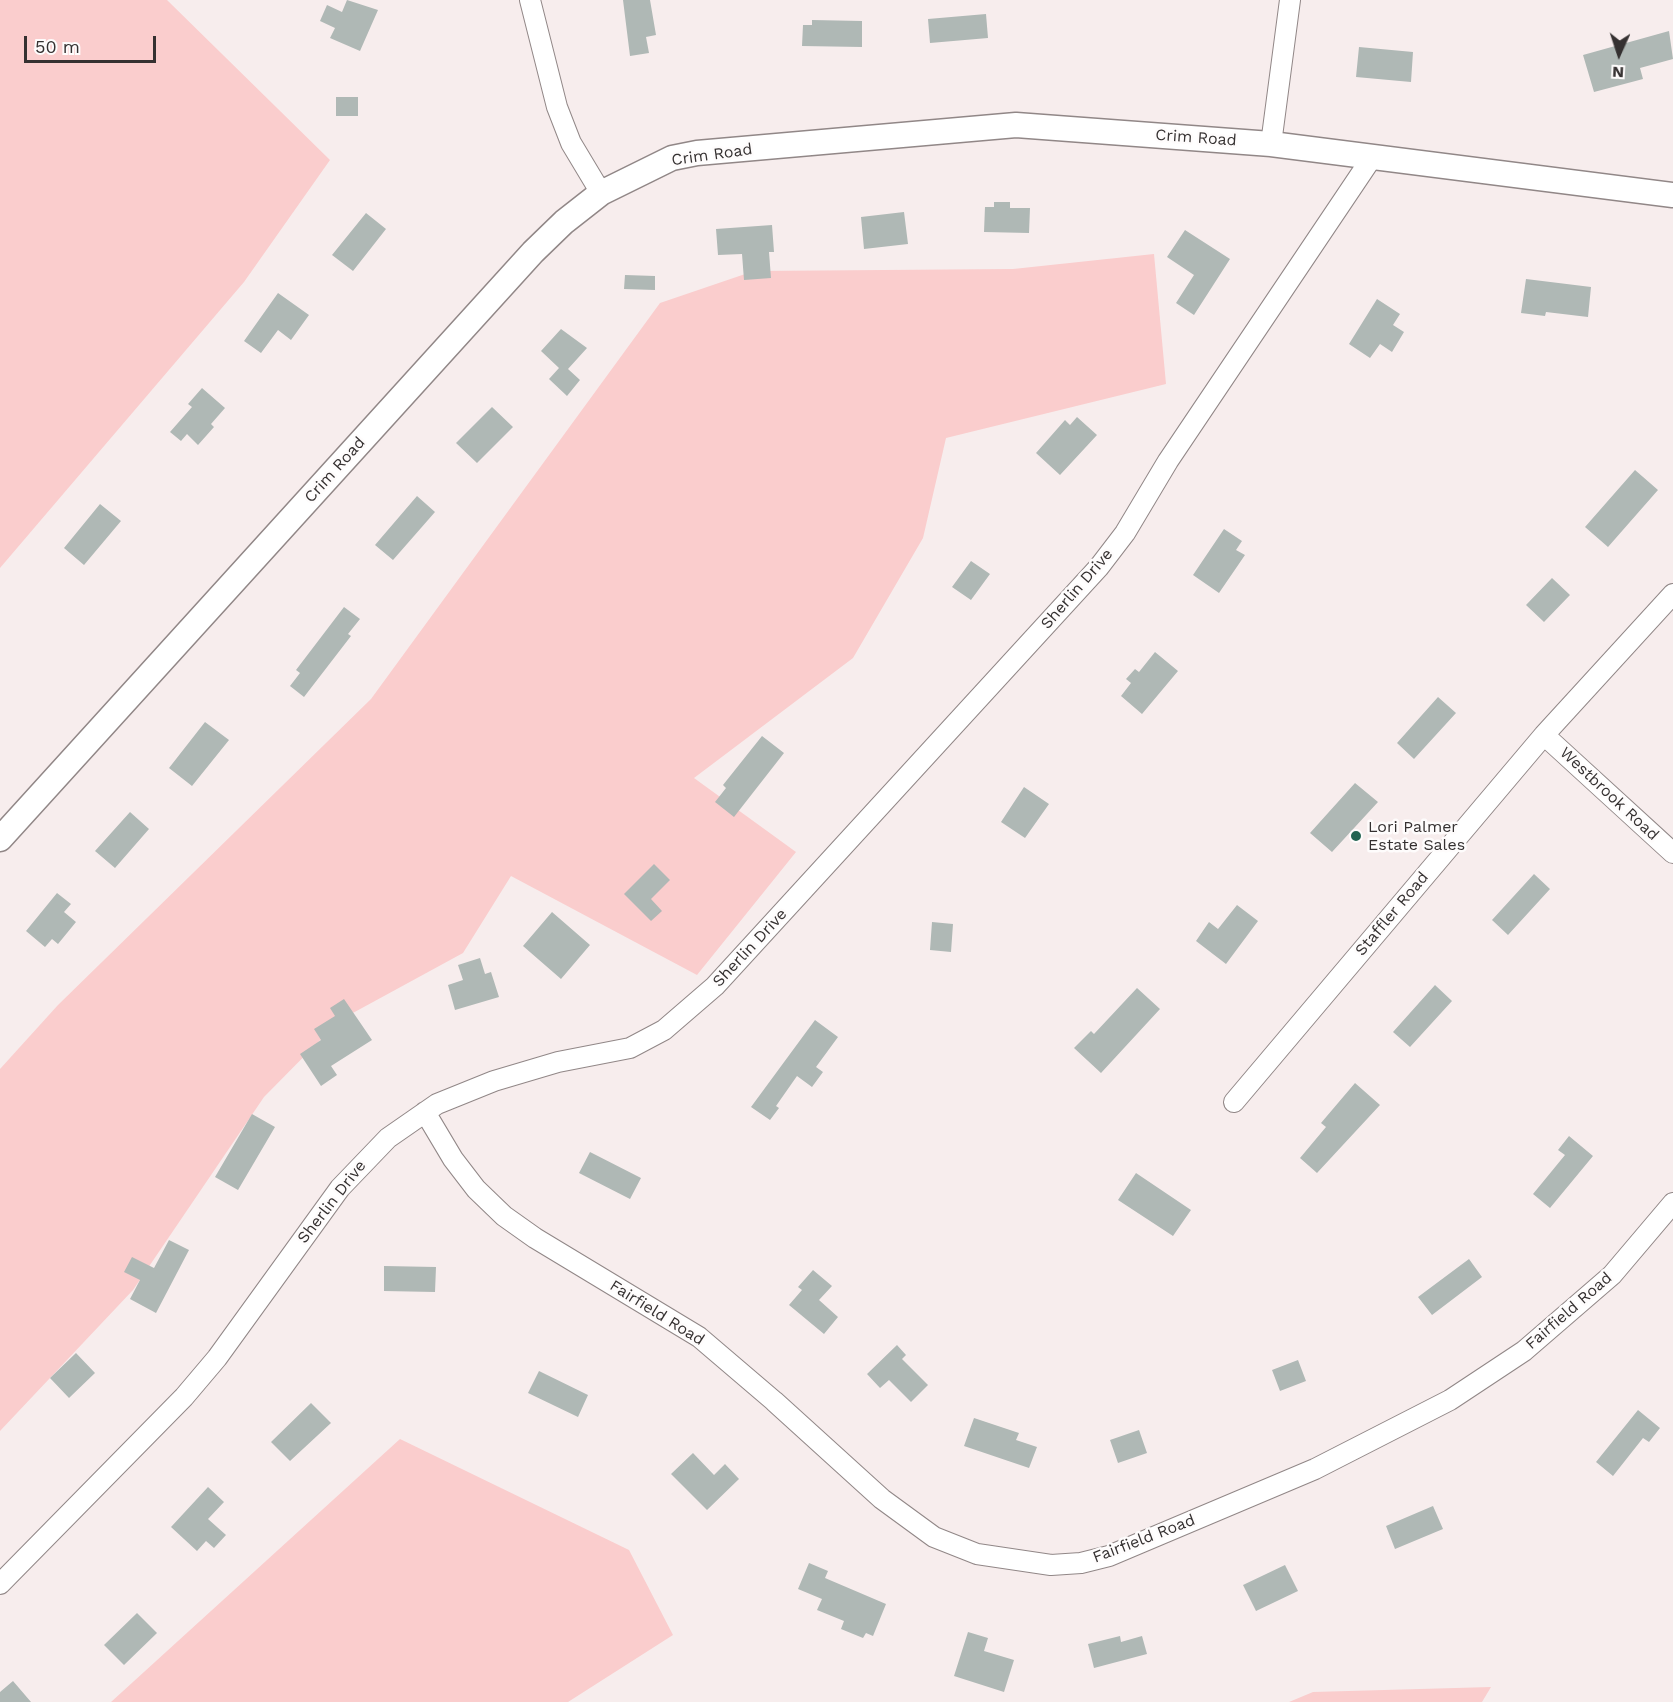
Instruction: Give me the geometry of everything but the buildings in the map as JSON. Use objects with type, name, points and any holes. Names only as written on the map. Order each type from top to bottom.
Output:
[{"type":"street","points":[[530,0],[557,107],[570,143],[601,193]]},
{"type":"street","points":[[1271,144],[1290,0]]},
{"type":"street","name":"Crim Road","points":[[0,839],[532,252],[564,222],[601,193],[672,158],[697,153],[1016,125],[1271,144],[1673,195]]},
{"type":"street","name":"Sherlin Drive","points":[[0,1584],[184,1397],[217,1358],[248,1312],[362,1163],[388,1138],[437,1104],[494,1081],[558,1062],[630,1048],[664,1030],[715,986],[1098,567],[1125,533],[1168,461],[1373,156]]},
{"type":"street","name":"Staffler Road","points":[[1234,1102],[1544,735],[1673,594]]},
{"type":"street","name":"Westbrook Road","points":[[1544,735],[1673,853]]},
{"type":"street","name":"Fairfield Road","points":[[426,1112],[453,1159],[476,1189],[504,1216],[535,1238],[699,1337],[882,1499],[925,1530],[977,1554],[1051,1565],[1081,1563],[1109,1556],[1315,1468],[1450,1400],[1524,1352],[1612,1275],[1673,1203]]},
{"type":"shaded area","points":[[0,0],[167,0],[330,160],[244,282],[0,568]]},
{"type":"shaded area","points":[[1154,254],[1166,384],[946,438],[923,538],[853,658],[694,778],[796,852],[697,975],[511,876],[463,953],[340,1020],[264,1097],[133,1290],[0,1431],[0,1069],[58,1005],[371,699],[660,303],[754,271],[1013,269]]},
{"type":"shaded area","points":[[400,1439],[629,1550],[673,1635],[568,1702],[111,1702]]},
{"type":"shaded area","points":[[1491,1687],[1482,1702],[1289,1702],[1313,1692]]},
{"type":"place","name":"Lori Palmer Estate Sales","points":[[1356,836]]}]
